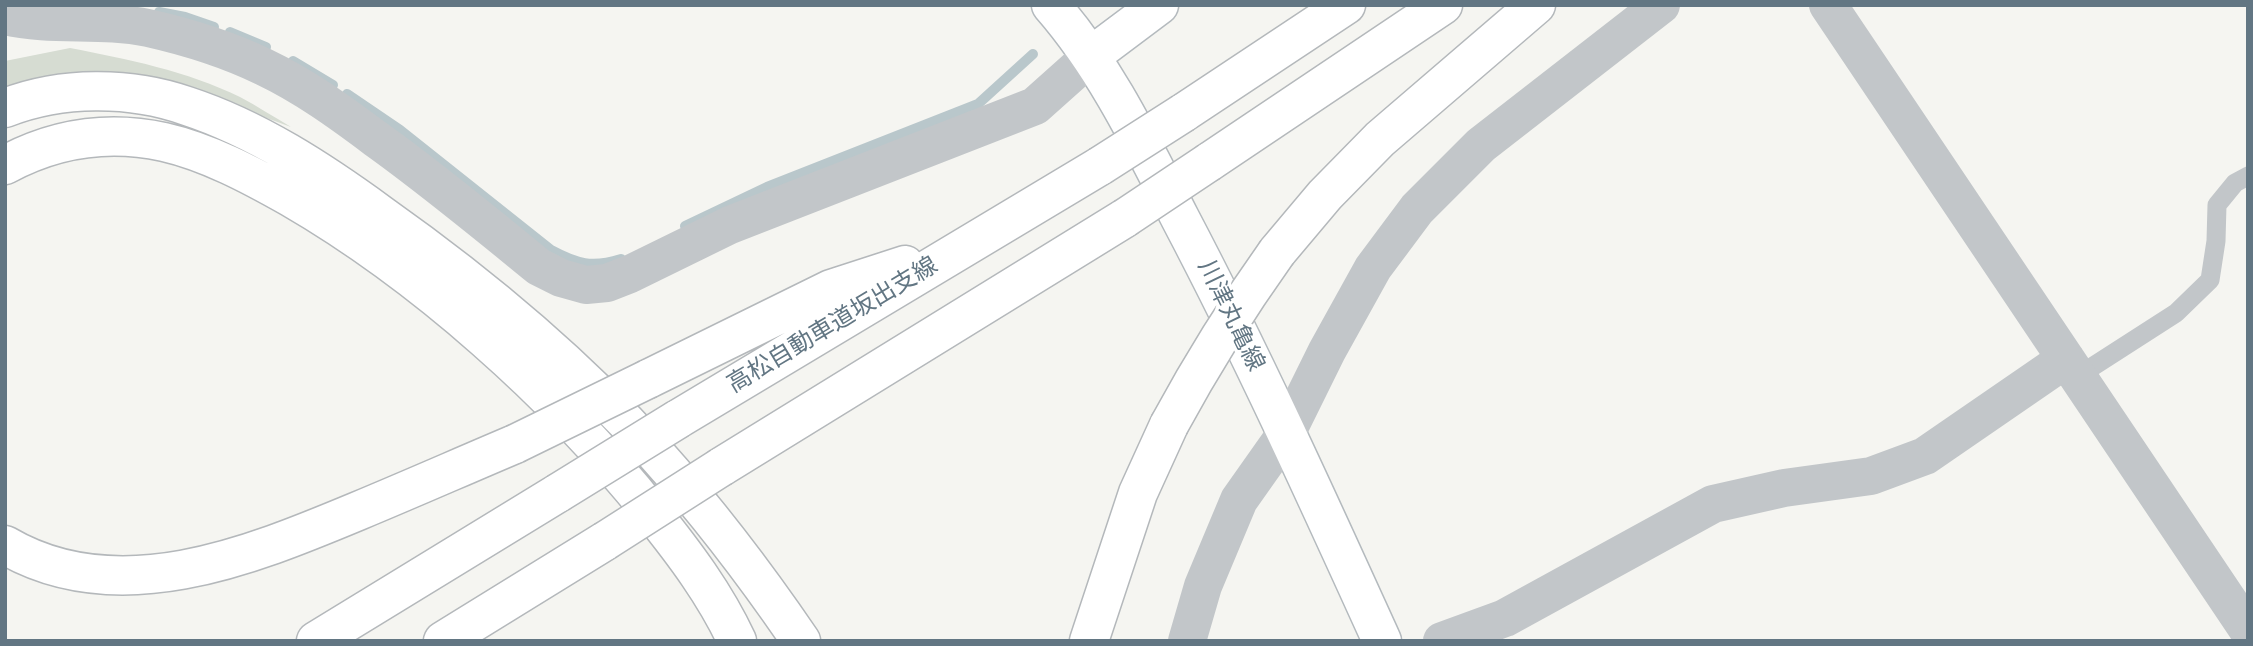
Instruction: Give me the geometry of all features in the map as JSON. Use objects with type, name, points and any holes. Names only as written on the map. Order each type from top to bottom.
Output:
[{"type":"main road","name":"川津丸亀線","points":[[1051,5],[1091,55],[1118,99],[1208,271],[1287,432],[1382,641]]},
{"type":"main road","points":[[1091,55],[1159,5]]},
{"type":"main road","name":"高松自動車道坂出支線","points":[[316,641],[678,419],[1100,166],[1346,5]]},
{"type":"main road","points":[[443,641],[1125,218],[1443,5]]},
{"type":"main road","points":[[1089,641],[1138,493],[1169,425],[1237,308],[1277,252],[1325,195],[1380,139],[1536,5]]},
{"type":"main road","points":[[5,108],[61,94],[100,91],[145,96],[186,105],[233,124],[281,149],[341,186],[474,284],[594,390],[654,453],[717,527],[765,588],[801,641]]},
{"type":"main road","points":[[5,165],[47,146],[85,137],[125,136],[152,140],[207,156],[264,182],[319,214],[389,262],[518,368],[578,429],[632,488],[680,548],[713,593],[737,641]]},
{"type":"main road","points":[[5,545],[24,556],[69,571],[117,576],[162,574],[263,549],[515,444],[831,289],[972,243]]},
{"type":"street","points":[[1187,641],[1203,586],[1239,500],[1287,432],[1327,351],[1373,268],[1417,209],[1480,145],[1661,5]]},
{"type":"street","points":[[1828,5],[2248,630]]},
{"type":"street","points":[[5,16],[28,22],[83,22],[145,27],[204,43],[264,66],[325,101],[415,167],[539,267],[561,278],[586,285],[607,283],[630,274],[730,225],[1035,106],[1091,55]]},
{"type":"street","points":[[1442,641],[1505,618],[1713,504],[1784,488],[1871,476],[1925,456],[2072,367]]},
{"type":"lane","points":[[2072,367],[2176,313],[2210,279],[2216,242],[2217,205],[2235,183],[2248,176]]},
{"type":"shaded area","points":[[70,48],[135,61],[199,80],[240,97],[291,127],[226,103],[5,92],[5,61]]},
{"type":"waterway","points":[[159,12],[214,27]]},
{"type":"waterway","points":[[230,32],[266,47]]},
{"type":"waterway","points":[[685,226],[767,187],[978,104],[1033,54]]},
{"type":"waterway","points":[[293,61],[333,85]]},
{"type":"waterway","points":[[347,94],[400,130],[551,250],[585,263],[621,259]]}]
